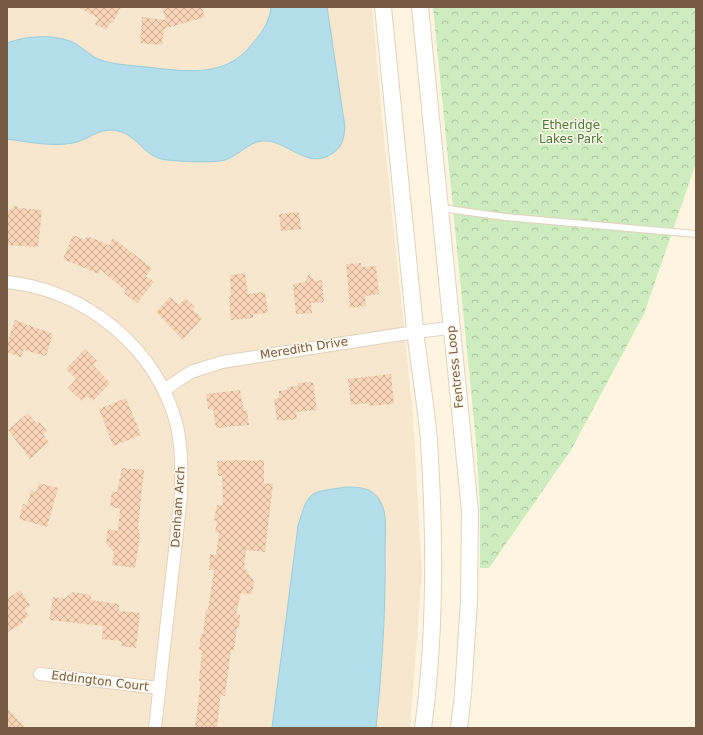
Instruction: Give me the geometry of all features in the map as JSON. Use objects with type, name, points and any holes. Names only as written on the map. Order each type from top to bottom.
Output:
[{"type":"street","points":[[383,7],[415,332],[428,441],[433,574],[432,636],[423,728]]},
{"type":"street","name":"Fentress Loop","points":[[420,7],[441,208],[450,328],[470,511],[469,601],[463,693],[459,728]]},
{"type":"street","name":"Denham Arch","points":[[7,282],[42,288],[85,306],[120,332],[138,352],[164,390],[177,426],[182,466],[181,496],[155,728]]},
{"type":"street","name":"Meredith Drive","points":[[164,390],[191,372],[222,362],[415,332],[450,328]]},
{"type":"street","name":"Eddington Court","points":[[40,674],[159,688]]},
{"type":"lane","points":[[441,208],[513,218],[696,234]]},
{"type":"shaded area","points":[[7,7],[372,7],[413,415],[422,573],[410,728],[7,728]]},
{"type":"green space","name":"Etheridge Lakes Park","points":[[433,7],[696,7],[696,163],[644,314],[571,450],[489,568],[480,568],[480,507],[476,442]]},
{"type":"water","points":[[271,7],[327,7],[345,127],[339,148],[324,158],[315,159],[306,157],[271,141],[262,141],[248,146],[230,158],[220,161],[203,162],[163,159],[152,155],[133,138],[113,130],[102,131],[78,142],[65,144],[40,144],[7,139],[7,43],[30,37],[55,37],[70,41],[98,59],[110,62],[175,70],[204,70],[217,68],[230,63],[242,55],[262,32],[269,17]]},
{"type":"water","points":[[346,487],[366,489],[374,493],[383,506],[385,518],[385,594],[382,661],[376,728],[272,728],[298,526],[305,505],[313,494],[325,490]]},
{"type":"building","points":[[78,7],[121,7],[113,23],[111,22],[106,30],[95,24],[98,18]]},
{"type":"building","points":[[162,7],[202,7],[205,17],[164,29],[162,45],[140,43],[142,17],[166,20]]},
{"type":"building","points":[[16,205],[19,208],[42,210],[38,247],[7,245],[7,212]]},
{"type":"building","points":[[299,212],[301,229],[281,231],[279,214]]},
{"type":"building","points":[[73,235],[85,240],[87,236],[109,245],[113,238],[152,268],[146,276],[154,282],[137,303],[124,293],[126,291],[101,270],[99,274],[63,259]]},
{"type":"building","points":[[361,263],[361,267],[376,266],[379,294],[365,296],[366,306],[350,308],[346,264]]},
{"type":"building","points":[[245,273],[248,294],[265,292],[268,313],[253,314],[253,318],[231,320],[229,296],[231,296],[230,275]]},
{"type":"building","points":[[309,274],[315,281],[322,280],[324,302],[311,303],[312,313],[296,314],[293,284],[305,282]]},
{"type":"building","points":[[170,297],[179,305],[185,298],[195,307],[192,309],[202,318],[183,340],[156,312]]},
{"type":"building","points":[[15,320],[53,334],[46,356],[24,350],[21,357],[7,352],[7,344]]},
{"type":"building","points":[[85,349],[97,361],[93,365],[110,383],[93,401],[87,396],[82,401],[68,388],[76,379],[66,369]]},
{"type":"building","points":[[391,374],[394,404],[369,406],[368,403],[351,405],[348,379]]},
{"type":"building","points":[[313,382],[317,410],[296,412],[297,419],[277,421],[274,399],[279,398],[279,391],[287,390],[287,387],[298,386],[297,383]]},
{"type":"building","points":[[240,390],[244,411],[247,410],[249,425],[216,428],[213,409],[208,409],[206,394]]},
{"type":"building","points":[[126,398],[141,435],[113,446],[99,409]]},
{"type":"building","points":[[28,413],[37,424],[39,422],[47,431],[43,435],[49,442],[30,459],[8,430]]},
{"type":"building","points":[[264,460],[264,484],[273,483],[265,552],[246,550],[244,567],[254,581],[252,594],[241,593],[236,614],[240,615],[239,628],[237,627],[234,651],[231,650],[225,696],[221,695],[220,699],[217,728],[195,728],[200,687],[199,679],[202,651],[199,650],[206,610],[208,610],[214,570],[209,570],[210,554],[216,555],[219,533],[215,532],[217,521],[214,520],[217,505],[223,505],[222,476],[218,476],[217,461]]},
{"type":"building","points":[[122,468],[144,470],[138,527],[140,536],[135,568],[112,565],[114,552],[106,543],[108,529],[118,531],[120,509],[110,506],[112,491],[117,492]]},
{"type":"building","points":[[39,483],[58,488],[47,527],[19,519],[23,504],[27,505],[31,490],[36,492]]},
{"type":"building","points":[[20,590],[30,605],[25,609],[29,616],[22,621],[23,623],[7,633],[7,599]]},
{"type":"building","points":[[73,592],[91,595],[91,600],[119,604],[119,611],[140,613],[136,648],[121,646],[121,641],[102,639],[103,626],[49,620],[53,597],[64,599]]},
{"type":"building","points":[[7,708],[26,728],[7,728]]}]
